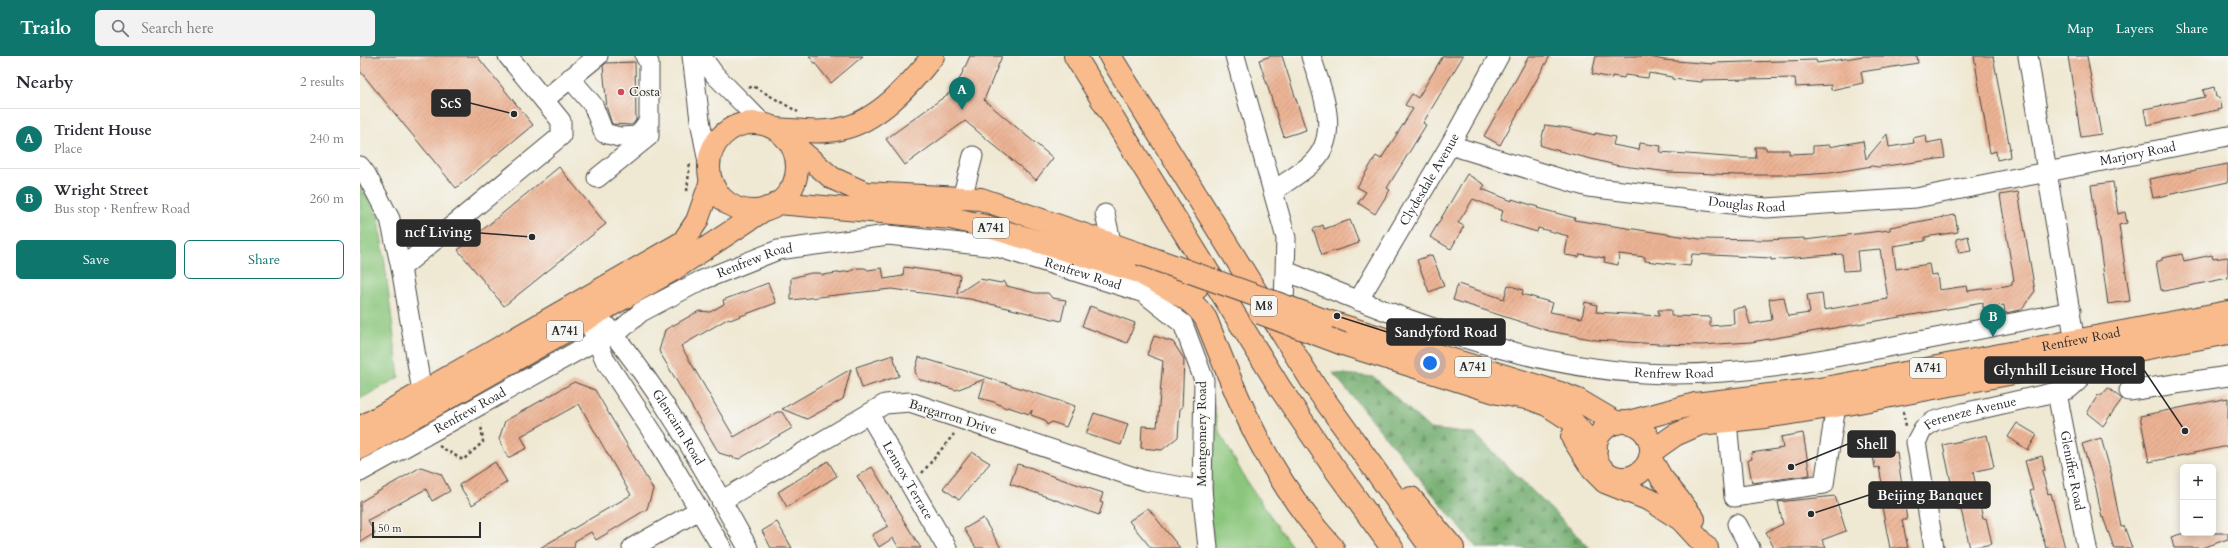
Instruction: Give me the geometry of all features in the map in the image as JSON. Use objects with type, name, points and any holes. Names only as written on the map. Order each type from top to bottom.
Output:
[{"type":"main road","points":[[775,130],[795,157],[795,178],[787,194],[772,206],[753,211],[739,209],[728,203],[718,193],[704,170],[716,143],[725,133],[736,126],[749,123],[775,130],[840,130],[863,121],[895,96],[933,56]]},
{"type":"main road","name":"M8","points":[[1075,56],[1280,388],[1332,465],[1392,548]]},
{"type":"main road","name":"M8","points":[[1110,56],[1316,388],[1431,548]]},
{"type":"main road","name":"A741","points":[[775,130],[832,178],[865,193],[982,199],[1324,320],[1560,393],[1623,422]]},
{"type":"main road","name":"A741","points":[[360,428],[683,242],[697,221],[704,170]]},
{"type":"main road","name":"A741","points":[[772,206],[951,218],[988,227],[1144,275],[1196,289],[1343,344],[1498,393],[1531,399],[1547,405],[1572,421],[1596,449]]},
{"type":"main road","name":"Renfrew Road","points":[[360,448],[683,263],[772,206]]},
{"type":"main road","points":[[1144,275],[1191,301],[1200,309],[1206,319],[1238,402],[1267,458],[1289,492],[1333,548]]},
{"type":"main road","name":"Renfrew Road","points":[[1650,455],[1685,429],[1700,424],[1836,406],[1900,394],[2228,312]]},
{"type":"main road","name":"Renfrew Road","points":[[1623,422],[1695,404],[1820,389],[2077,350],[2228,333]]},
{"type":"main road","points":[[1316,388],[1453,548]]},
{"type":"main road","name":"A741","points":[[1498,393],[1558,424],[1576,442],[1593,470],[1605,482],[1650,500],[1683,521]]},
{"type":"main road","points":[[1623,422],[1635,424],[1646,433],[1651,445],[1650,455],[1640,472],[1625,477],[1617,477],[1604,470],[1599,463],[1596,449],[1602,432],[1623,422]]},
{"type":"main road","points":[[1650,455],[1661,477],[1701,529],[1711,548]]},
{"type":"main road","name":"A741","points":[[1625,477],[1661,498],[1707,548]]},
{"type":"street","points":[[401,268],[561,136],[561,121],[508,56]]},
{"type":"street","points":[[544,100],[598,56]]},
{"type":"street","points":[[597,178],[649,136],[649,64],[646,56]]},
{"type":"street","points":[[692,56],[700,120],[704,170]]},
{"type":"street","points":[[701,56],[715,75],[775,130]]},
{"type":"street","points":[[1235,56],[1286,238],[1284,305]]},
{"type":"street","points":[[1273,191],[1311,164],[1319,154],[1326,139],[1328,124],[1326,109],[1311,56]]},
{"type":"street","name":"Clydesdale Avenue","points":[[1358,301],[1450,145],[1499,56]]},
{"type":"street","points":[[2028,56],[2080,373],[2078,381],[2063,391]]},
{"type":"street","points":[[566,81],[593,105],[604,133],[619,137],[638,136],[649,121]]},
{"type":"street","name":"Marjory Road","points":[[2047,170],[2228,136]]},
{"type":"street","name":"Douglas Road","points":[[1450,145],[1588,188],[1766,208],[1916,198],[2047,170]]},
{"type":"street","points":[[962,198],[974,156]]},
{"type":"street","points":[[360,166],[366,174],[390,219],[401,268],[422,392]]},
{"type":"street","points":[[1105,214],[1112,246]]},
{"type":"street","name":"Renfrew Road","points":[[360,472],[421,437],[606,337],[641,312],[700,281],[778,250],[888,236],[997,247],[1144,293],[1183,324]]},
{"type":"street","name":"Renfrew Road","points":[[1286,271],[1358,301],[1436,328],[1521,353],[1606,370],[1682,374],[1761,370],[1817,361],[2071,311]]},
{"type":"street","name":"Glencairn Road","points":[[592,316],[606,337],[626,348],[678,428],[748,548]]},
{"type":"street","name":"Montgomery Road","points":[[1183,324],[1204,380],[1202,490],[1208,548]]},
{"type":"street","points":[[1430,354],[1436,328]]},
{"type":"street","name":"Glencairn Road","points":[[606,337],[605,360],[657,439],[722,548]]},
{"type":"street","points":[[2129,392],[2228,376]]},
{"type":"street","name":"Fereneze Avenue","points":[[1934,548],[1916,448],[1916,442],[1923,429],[1934,421],[1963,413],[2063,391]]},
{"type":"street","name":"Gleniffer Road","points":[[2063,391],[2087,548]]},
{"type":"street","name":"Bargarron Drive","points":[[721,501],[885,404],[910,402],[1146,481],[1202,490]]},
{"type":"street","points":[[1727,421],[1734,497],[1824,484],[1836,406]]},
{"type":"street","name":"Lennox Terrace","points":[[869,414],[910,488],[947,548]]},
{"type":"street","points":[[657,439],[678,428]]},
{"type":"street","points":[[632,548],[699,510]]},
{"type":"street","points":[[1737,524],[1750,548]]},
{"type":"path","points":[[687,195],[704,170]]},
{"type":"path","points":[[1900,394],[1907,432],[1916,448]]},
{"type":"path","points":[[421,437],[463,460],[484,442],[478,406]]},
{"type":"path","points":[[910,488],[966,420]]},
{"type":"green space","points":[[360,185],[379,217],[399,377],[360,399]]},
{"type":"green space","points":[[1333,373],[1374,377],[1430,429],[1475,434],[1590,548],[1477,548]]},
{"type":"green space","points":[[1213,403],[1219,431],[1248,484],[1293,548],[1214,548],[1210,517]]},
{"type":"building","points":[[360,56],[477,56],[533,125],[456,188],[360,71]]},
{"type":"building","points":[[809,56],[863,56],[831,83]]},
{"type":"building","points":[[970,56],[1002,56],[984,100],[1053,158],[1036,180],[965,121],[905,165],[886,139],[955,89]]},
{"type":"building","points":[[1271,56],[1282,56],[1306,130],[1284,137],[1259,60]]},
{"type":"building","points":[[1443,56],[1463,56],[1423,123],[1426,125],[1387,188],[1390,190],[1375,214],[1358,203],[1366,192],[1357,187],[1376,156],[1381,159],[1413,109],[1405,105],[1412,94],[1418,98]]},
{"type":"building","points":[[1529,56],[1550,56],[1500,145],[1484,136]]},
{"type":"building","points":[[1596,56],[1644,56],[1664,60],[1713,64],[1816,60],[1817,63],[1864,56],[1917,56],[1918,63],[1861,72],[1863,83],[1831,90],[1831,85],[1796,87],[1795,78],[1702,80],[1702,82],[1672,79],[1672,77],[1649,73],[1648,78],[1625,75],[1624,78],[1612,76],[1612,78],[1592,74]]},
{"type":"building","points":[[1974,56],[1993,56],[2010,149],[2010,157],[1997,160],[1996,151],[1990,153]]},
{"type":"building","points":[[2068,56],[2087,56],[2101,134],[2081,137]]},
{"type":"building","name":"Costa","points":[[635,62],[636,120],[632,125],[612,124],[607,109],[603,66],[606,63]]},
{"type":"building","points":[[2214,87],[2216,97],[2220,97],[2222,109],[2147,125],[2144,109],[2205,97],[2203,90]]},
{"type":"building","points":[[1545,125],[1568,128],[1595,135],[1595,133],[1615,137],[1613,145],[1639,150],[1640,143],[1661,146],[1660,152],[1740,158],[1756,158],[1755,147],[1766,147],[1766,150],[1789,150],[1789,154],[1813,153],[1813,146],[1829,145],[1829,147],[1863,141],[1866,159],[1887,134],[1889,147],[1914,143],[1913,138],[1926,135],[1927,143],[1942,140],[1945,158],[1878,167],[1872,166],[1830,173],[1800,175],[1737,175],[1669,172],[1615,165],[1540,145]]},
{"type":"building","points":[[2228,164],[2228,182],[2153,198],[2149,179]]},
{"type":"building","points":[[559,167],[606,224],[504,306],[458,250]]},
{"type":"building","points":[[1467,174],[1485,185],[1482,189],[1512,201],[1512,199],[1538,207],[1537,208],[1575,218],[1574,220],[1700,239],[1766,240],[1804,238],[1804,240],[1890,230],[1890,227],[1955,215],[1958,232],[1925,237],[1925,241],[1893,246],[1896,269],[1929,264],[1931,275],[1937,274],[1939,290],[1967,286],[1968,291],[2012,285],[2012,282],[2014,281],[2000,195],[2018,192],[2035,291],[2021,310],[2005,313],[2004,305],[1983,308],[1983,303],[1751,342],[1701,345],[1658,344],[1596,340],[1549,331],[1453,300],[1458,284],[1504,299],[1508,285],[1523,290],[1522,294],[1553,303],[1550,312],[1582,318],[1585,302],[1597,305],[1596,312],[1659,316],[1658,310],[1671,310],[1671,316],[1710,317],[1710,326],[1734,324],[1733,309],[1745,307],[1750,324],[1772,320],[1769,299],[1784,297],[1788,316],[1810,313],[1807,295],[1822,293],[1824,310],[1888,299],[1880,249],[1857,251],[1859,270],[1844,271],[1842,254],[1771,260],[1771,258],[1692,254],[1690,266],[1645,261],[1645,257],[1619,254],[1618,265],[1604,262],[1605,258],[1580,254],[1579,257],[1565,255],[1568,236],[1538,228],[1537,232],[1500,221],[1503,211],[1473,199],[1458,223],[1464,226],[1451,249],[1430,237]]},
{"type":"building","points":[[2113,182],[2118,214],[2125,212],[2127,223],[2119,225],[2130,301],[2108,304],[2091,185]]},
{"type":"building","points":[[1350,220],[1359,243],[1322,255],[1313,229],[1323,225],[1324,229]]},
{"type":"building","points":[[1968,236],[1971,251],[1959,253],[1956,239]]},
{"type":"building","points":[[2182,254],[2184,261],[2212,255],[2213,259],[2228,257],[2228,278],[2164,291],[2161,290],[2156,262],[2162,260],[2162,258]]},
{"type":"building","points":[[1432,255],[1444,286],[1429,292],[1417,260]]},
{"type":"building","points":[[904,267],[960,275],[957,294],[980,279],[1001,283],[1004,281],[1007,286],[1035,293],[1048,293],[1052,298],[1066,300],[1061,321],[970,299],[891,289],[791,300],[791,278],[811,273],[820,273],[823,275],[851,271],[856,268],[865,268],[868,270],[882,268],[884,279],[903,276]]},
{"type":"building","points":[[768,283],[776,303],[730,320],[729,318],[681,346],[734,437],[777,412],[782,412],[792,428],[739,459],[719,453],[659,351],[665,330],[699,311],[710,312],[724,304],[723,300]]},
{"type":"building","points":[[1090,306],[1135,323],[1127,343],[1082,326]]},
{"type":"building","points":[[1154,336],[1173,342],[1184,359],[1182,408],[1180,408],[1178,437],[1162,450],[1141,448],[1142,426],[1157,427],[1163,361],[1147,355]]},
{"type":"building","points":[[893,355],[899,376],[862,388],[856,367]]},
{"type":"building","points":[[919,357],[1075,406],[1066,427],[1052,422],[1047,425],[1045,420],[1031,415],[1032,410],[1029,414],[1008,407],[1006,408],[994,402],[979,398],[985,379],[956,390],[918,379],[915,371]]},
{"type":"building","points":[[851,369],[843,399],[807,419],[782,409]]},
{"type":"building","points":[[574,382],[595,390],[653,489],[647,509],[596,540],[591,532],[575,541],[574,548],[540,548],[631,495],[579,404],[521,436],[527,448],[508,458],[499,439],[505,421]]},
{"type":"building","points":[[2108,388],[2122,399],[2103,426],[2087,413],[2098,395],[2102,395]]},
{"type":"building","points":[[2228,398],[2228,446],[2149,462],[2140,416]]},
{"type":"building","points":[[1094,413],[1128,424],[1121,445],[1086,434]]},
{"type":"building","points":[[2017,423],[2037,435],[2028,450],[2008,437]]},
{"type":"building","points":[[1803,433],[1810,475],[1752,483],[1748,460],[1752,459],[1751,453],[1783,448],[1781,437]]},
{"type":"building","points":[[1987,435],[1994,467],[1973,472],[1983,519],[1986,518],[1992,544],[1970,548],[1961,510],[1957,510],[1943,445]]},
{"type":"building","points":[[2101,438],[2112,476],[2121,527],[2124,526],[2132,548],[2114,548],[2103,517],[2102,518],[2096,488],[2082,444]]},
{"type":"building","points":[[972,452],[990,463],[959,500],[943,488]]},
{"type":"building","points":[[1897,452],[1907,520],[1902,520],[1908,548],[1890,548],[1882,507],[1890,506],[1887,483],[1882,483],[1879,467],[1875,468],[1873,456]]},
{"type":"building","points":[[2042,456],[2045,470],[2042,471],[2048,494],[2051,493],[2065,548],[2046,548],[2030,491],[2033,490],[2025,461]]},
{"type":"building","points":[[828,461],[837,476],[787,507],[778,492]]},
{"type":"building","points":[[495,462],[507,482],[472,505],[459,485]]},
{"type":"building","points":[[1017,464],[1103,493],[1100,502],[1103,503],[1099,515],[1010,484]]},
{"type":"building","points":[[421,467],[441,474],[450,491],[432,501],[426,489],[368,520],[375,533],[360,542],[360,502]]},
{"type":"building","points":[[872,467],[921,548],[899,548],[893,538],[879,547],[872,535],[888,526],[857,476]]},
{"type":"building","points":[[1835,496],[1846,531],[1822,540],[1826,548],[1774,548],[1766,532],[1783,524],[1778,502]]},
{"type":"building","points":[[1148,508],[1180,548],[1151,548],[1129,521]]},
{"type":"building","points":[[983,518],[1001,548],[976,548],[964,529]]},
{"type":"building","points":[[777,522],[792,548],[771,548],[762,531]]},
{"type":"building","points":[[2216,533],[2228,533],[2228,539],[2202,548],[2174,548],[2171,537],[2180,534],[2180,536],[2216,536]]},
{"type":"place","name":"Costa","points":[[621,92]]},
{"type":"place","name":"Trident House","points":[[962,110]]},
{"type":"place","name":"ScS","points":[[514,114]]},
{"type":"place","name":"ncf Living","points":[[532,237]]},
{"type":"place","name":"Sandyford Road","points":[[1337,316]]},
{"type":"place","name":"Wright Street","points":[[1993,337]]},
{"type":"place","name":"Glynhill Leisure Hotel","points":[[2185,431]]},
{"type":"place","name":"Shell","points":[[1791,467]]},
{"type":"place","name":"Beijing Banquet","points":[[1811,514]]}]
